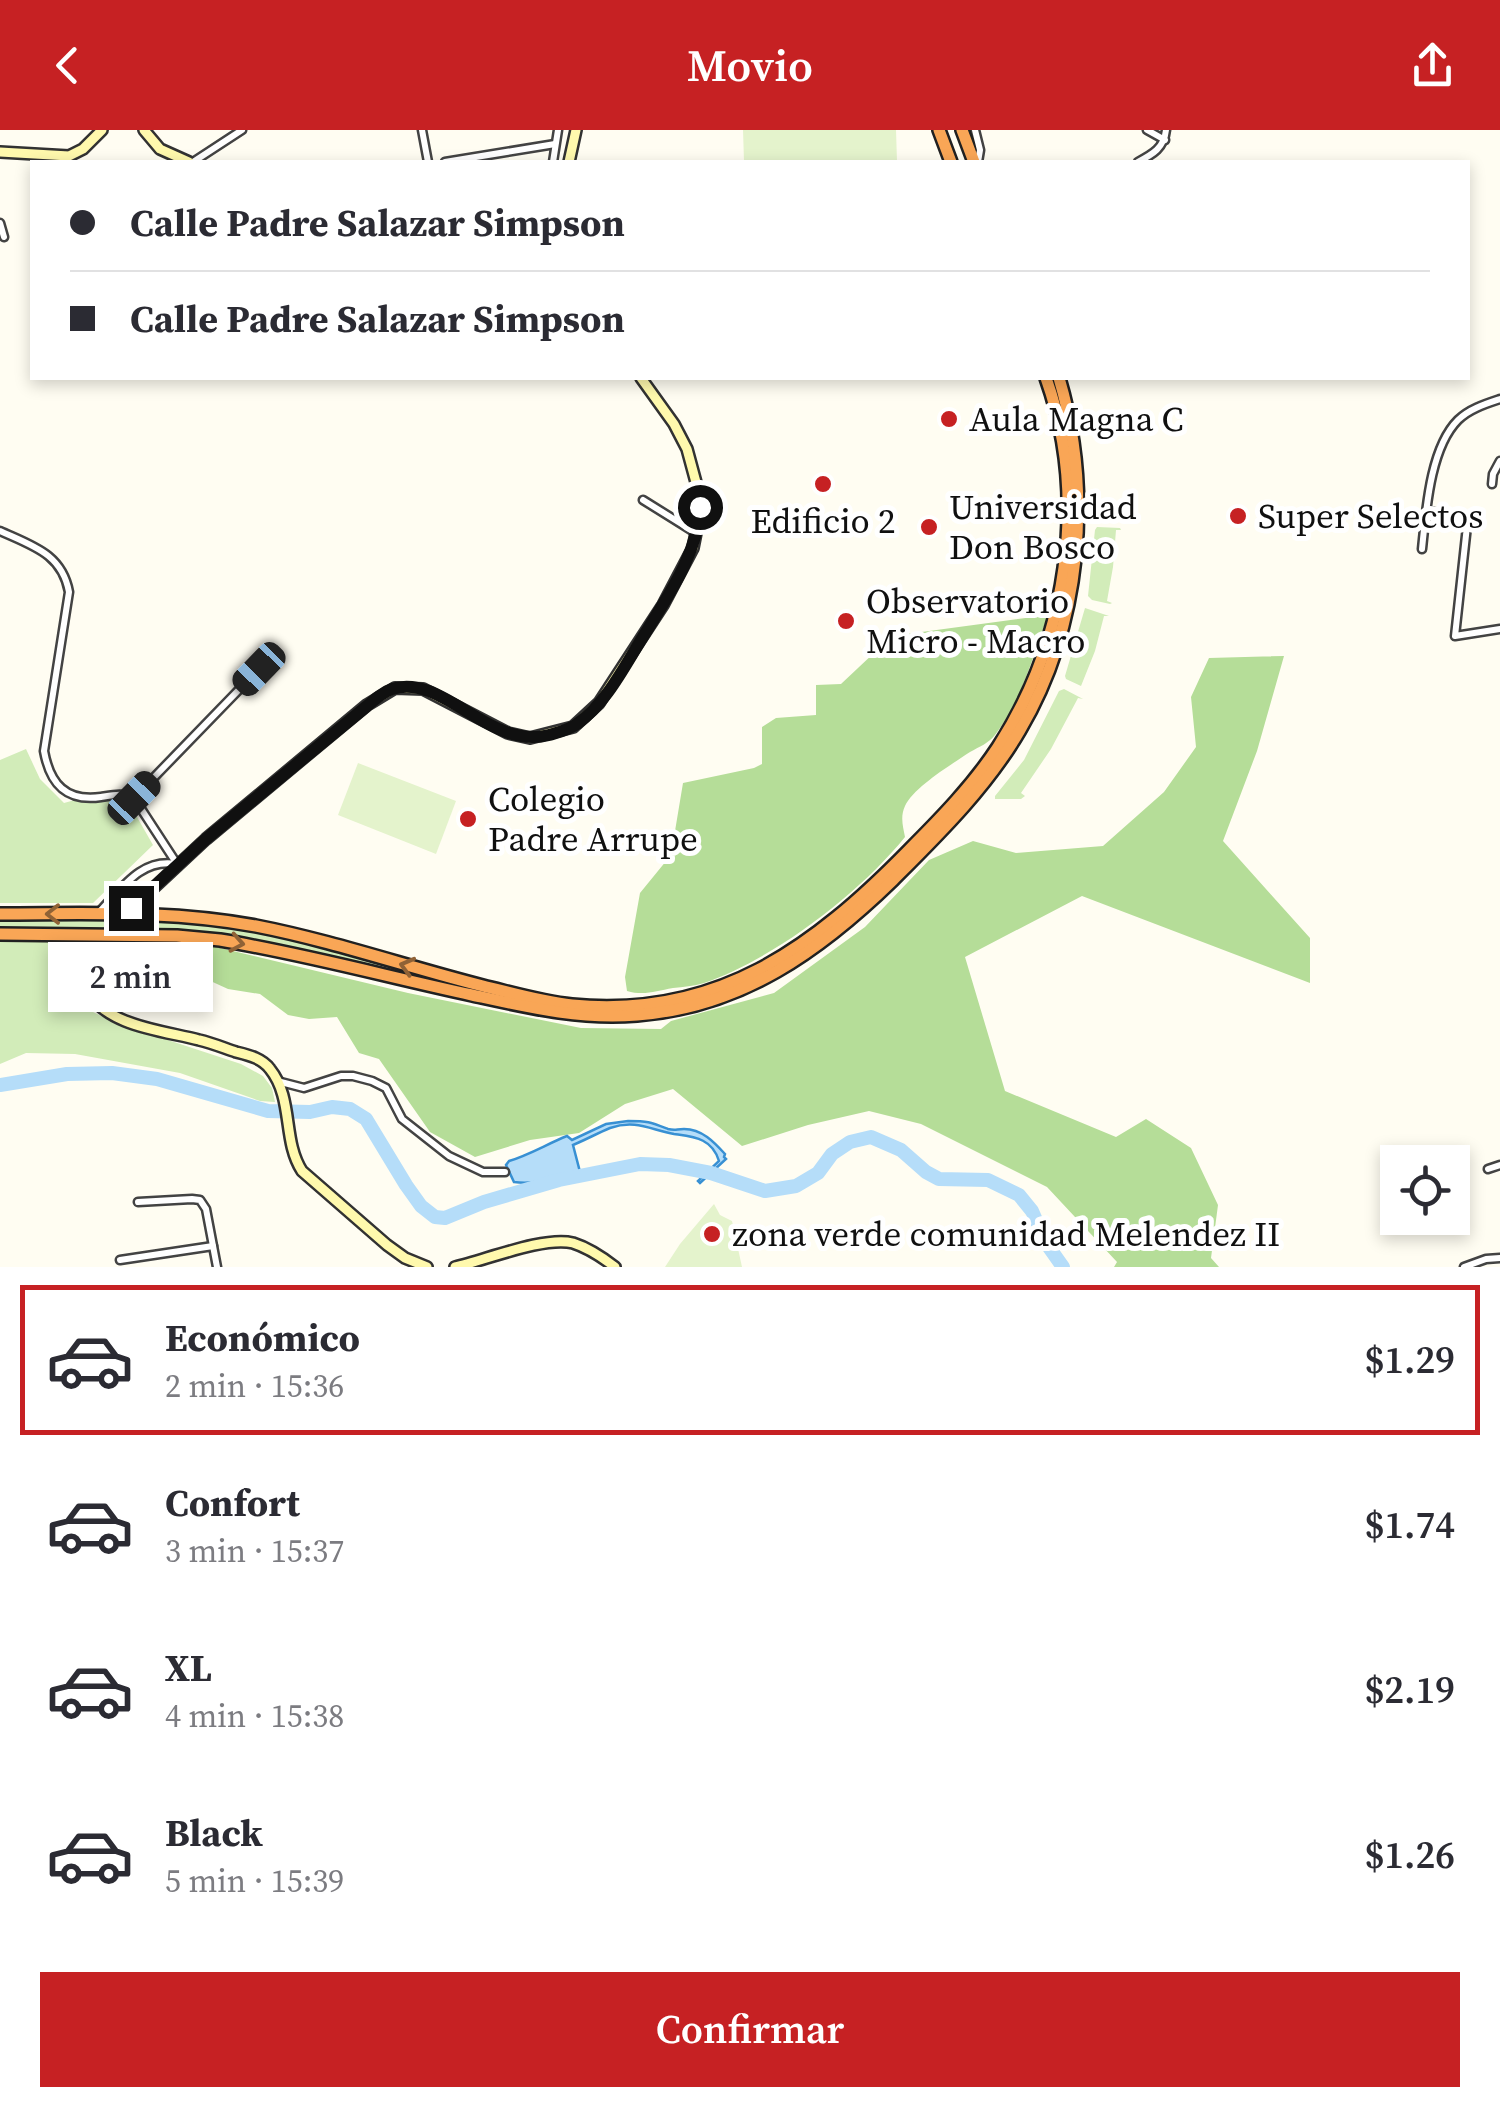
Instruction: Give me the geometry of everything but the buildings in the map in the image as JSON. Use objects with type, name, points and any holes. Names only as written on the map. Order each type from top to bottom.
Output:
[{"type":"highway","points":[[940,130],[950,160]]},
{"type":"highway","points":[[962,130],[975,160]]},
{"type":"highway","points":[[0,914],[193,916],[262,927],[518,995],[571,1004],[630,1005],[673,999],[722,986],[770,965],[831,923],[938,821],[988,761],[1032,686],[1059,604],[1067,522],[1060,429],[1047,380]]},
{"type":"highway","points":[[0,934],[220,940],[530,1007],[598,1016],[674,1010],[766,978],[836,932],[935,838],[982,786],[1030,711],[1060,635],[1074,560],[1074,457],[1059,380]]},
{"type":"main road","points":[[0,152],[33,158],[68,156],[83,149],[102,130]]},
{"type":"main road","points":[[569,160],[576,130]]},
{"type":"main road","points":[[150,134],[164,152],[186,160]]},
{"type":"main road","points":[[131,908],[177,864],[367,706],[395,688],[424,689],[521,737],[540,737],[572,727],[594,709],[663,604],[697,534],[699,496],[687,448],[641,380]]},
{"type":"main road","points":[[89,952],[89,990],[108,1012],[129,1022],[254,1057],[269,1067],[284,1095],[288,1138],[295,1161],[310,1180],[387,1245],[427,1267]]},
{"type":"main road","points":[[455,1267],[559,1241],[594,1252],[615,1267]]},
{"type":"street","points":[[194,160],[242,130]]},
{"type":"street","points":[[422,130],[428,160]]},
{"type":"street","points":[[553,160],[558,130]]},
{"type":"street","points":[[976,130],[980,150],[977,160]]},
{"type":"street","points":[[1146,130],[1165,140]]},
{"type":"street","points":[[1141,160],[1159,149],[1166,130]]},
{"type":"street","points":[[457,160],[555,144]]},
{"type":"street","points":[[0,224],[4,236]]},
{"type":"street","points":[[1422,549],[1431,480],[1447,434],[1460,418],[1500,398]]},
{"type":"street","points":[[1492,484],[1500,461]]},
{"type":"street","points":[[643,500],[697,534]]},
{"type":"street","points":[[1426,511],[1468,517],[1455,636],[1500,630]]},
{"type":"street","points":[[0,532],[57,562],[66,576],[69,592],[44,751],[48,772],[66,793],[82,798],[122,794],[134,798],[177,864]]},
{"type":"street","points":[[134,798],[259,669]]},
{"type":"street","points":[[96,914],[146,867],[162,862],[177,864]]},
{"type":"street","points":[[278,1081],[304,1088],[341,1076],[372,1080],[386,1088],[402,1119],[449,1156],[483,1172],[504,1172]]},
{"type":"street","points":[[1488,1169],[1500,1165]]},
{"type":"street","points":[[138,1202],[200,1200],[206,1209],[216,1267]]},
{"type":"street","points":[[120,1260],[214,1246]]},
{"type":"street","points":[[1464,1267],[1500,1258]]},
{"type":"green space","points":[[743,130],[896,130],[897,160],[744,160]]},
{"type":"green space","points":[[1097,527],[1121,530],[1116,530],[1107,601],[1110,604],[1088,596]]},
{"type":"green space","points":[[1085,608],[1109,616],[1104,616],[1081,686],[1065,676]]},
{"type":"green space","points":[[1048,615],[1013,707],[995,735],[916,791],[903,814],[905,837],[840,902],[786,941],[731,972],[692,986],[645,993],[627,991],[625,977],[640,893],[671,855],[683,783],[762,764],[762,727],[776,718],[816,715],[816,685],[841,684],[892,636]]},
{"type":"green space","points":[[1284,656],[1257,751],[1223,841],[1310,938],[1310,983],[1082,896],[965,957],[1005,1091],[1116,1137],[1146,1119],[1191,1148],[1218,1205],[1211,1258],[1219,1267],[1114,1267],[1117,1262],[1047,1187],[921,1124],[869,1111],[742,1146],[673,1089],[625,1104],[579,1133],[530,1140],[475,1157],[430,1132],[379,1059],[359,1053],[337,1017],[309,1019],[288,1015],[260,994],[228,989],[193,973],[164,992],[144,1012],[122,1008],[105,984],[107,952],[158,945],[212,946],[408,993],[581,1028],[661,1029],[671,1021],[774,993],[865,927],[929,860],[973,841],[1016,853],[1103,846],[1164,792],[1196,747],[1191,697],[1209,658]]},
{"type":"green space","points":[[1064,689],[1083,699],[1078,698],[1051,749],[1021,793],[1025,796],[995,799],[1024,760],[1059,691]]},
{"type":"green space","points":[[26,749],[40,779],[64,803],[82,798],[129,803],[153,845],[93,903],[0,903],[0,760]]},
{"type":"green space","points":[[358,763],[456,801],[436,854],[338,815]]},
{"type":"green space","points":[[0,918],[196,921],[299,941],[374,961],[380,968],[163,930],[0,929]]},
{"type":"green space","points":[[0,941],[74,941],[79,990],[91,1011],[241,1064],[263,1076],[272,1088],[275,1102],[260,1101],[180,1073],[75,1054],[26,1053],[0,1064]]},
{"type":"green space","name":"zona verde comunidad Melendez II","points":[[714,1204],[720,1215],[732,1221],[742,1267],[665,1267],[680,1244]]},
{"type":"water","points":[[628,1121],[696,1131],[716,1145],[726,1159],[700,1183],[719,1161],[712,1147],[695,1138],[628,1125],[610,1128],[573,1145],[580,1172],[514,1182],[506,1165],[567,1136],[572,1140],[606,1124]]},
{"type":"waterway","points":[[0,1085],[67,1074],[112,1073],[157,1079],[268,1111],[350,1109],[366,1119],[421,1206],[435,1217],[445,1218],[559,1180],[640,1164],[711,1173],[765,1191],[796,1186],[818,1173],[832,1154],[850,1142],[871,1137],[901,1150],[939,1179],[988,1180],[1019,1195],[1063,1267]]},
{"type":"tunnel","points":[[89,952],[125,914]]},
{"type":"place","name":"Aula Magna C","points":[[949,419]]},
{"type":"place","name":"Edificio 2","points":[[823,484]]},
{"type":"place","name":"Super Selectos","points":[[1238,516]]},
{"type":"place","name":"Universidad Don Bosco","points":[[929,527]]},
{"type":"place","name":"Observatorio Micro - Macro","points":[[846,621]]},
{"type":"place","name":"Colegio Padre Arrupe","points":[[468,819]]},
{"type":"place","name":"zona verde comunidad Melendez II","points":[[712,1234]]},
{"type":"route","points":[[131,908],[206,839],[384,692],[395,688],[424,689],[521,737],[540,737],[580,723],[612,685],[663,604],[693,548],[700,507]]}]
